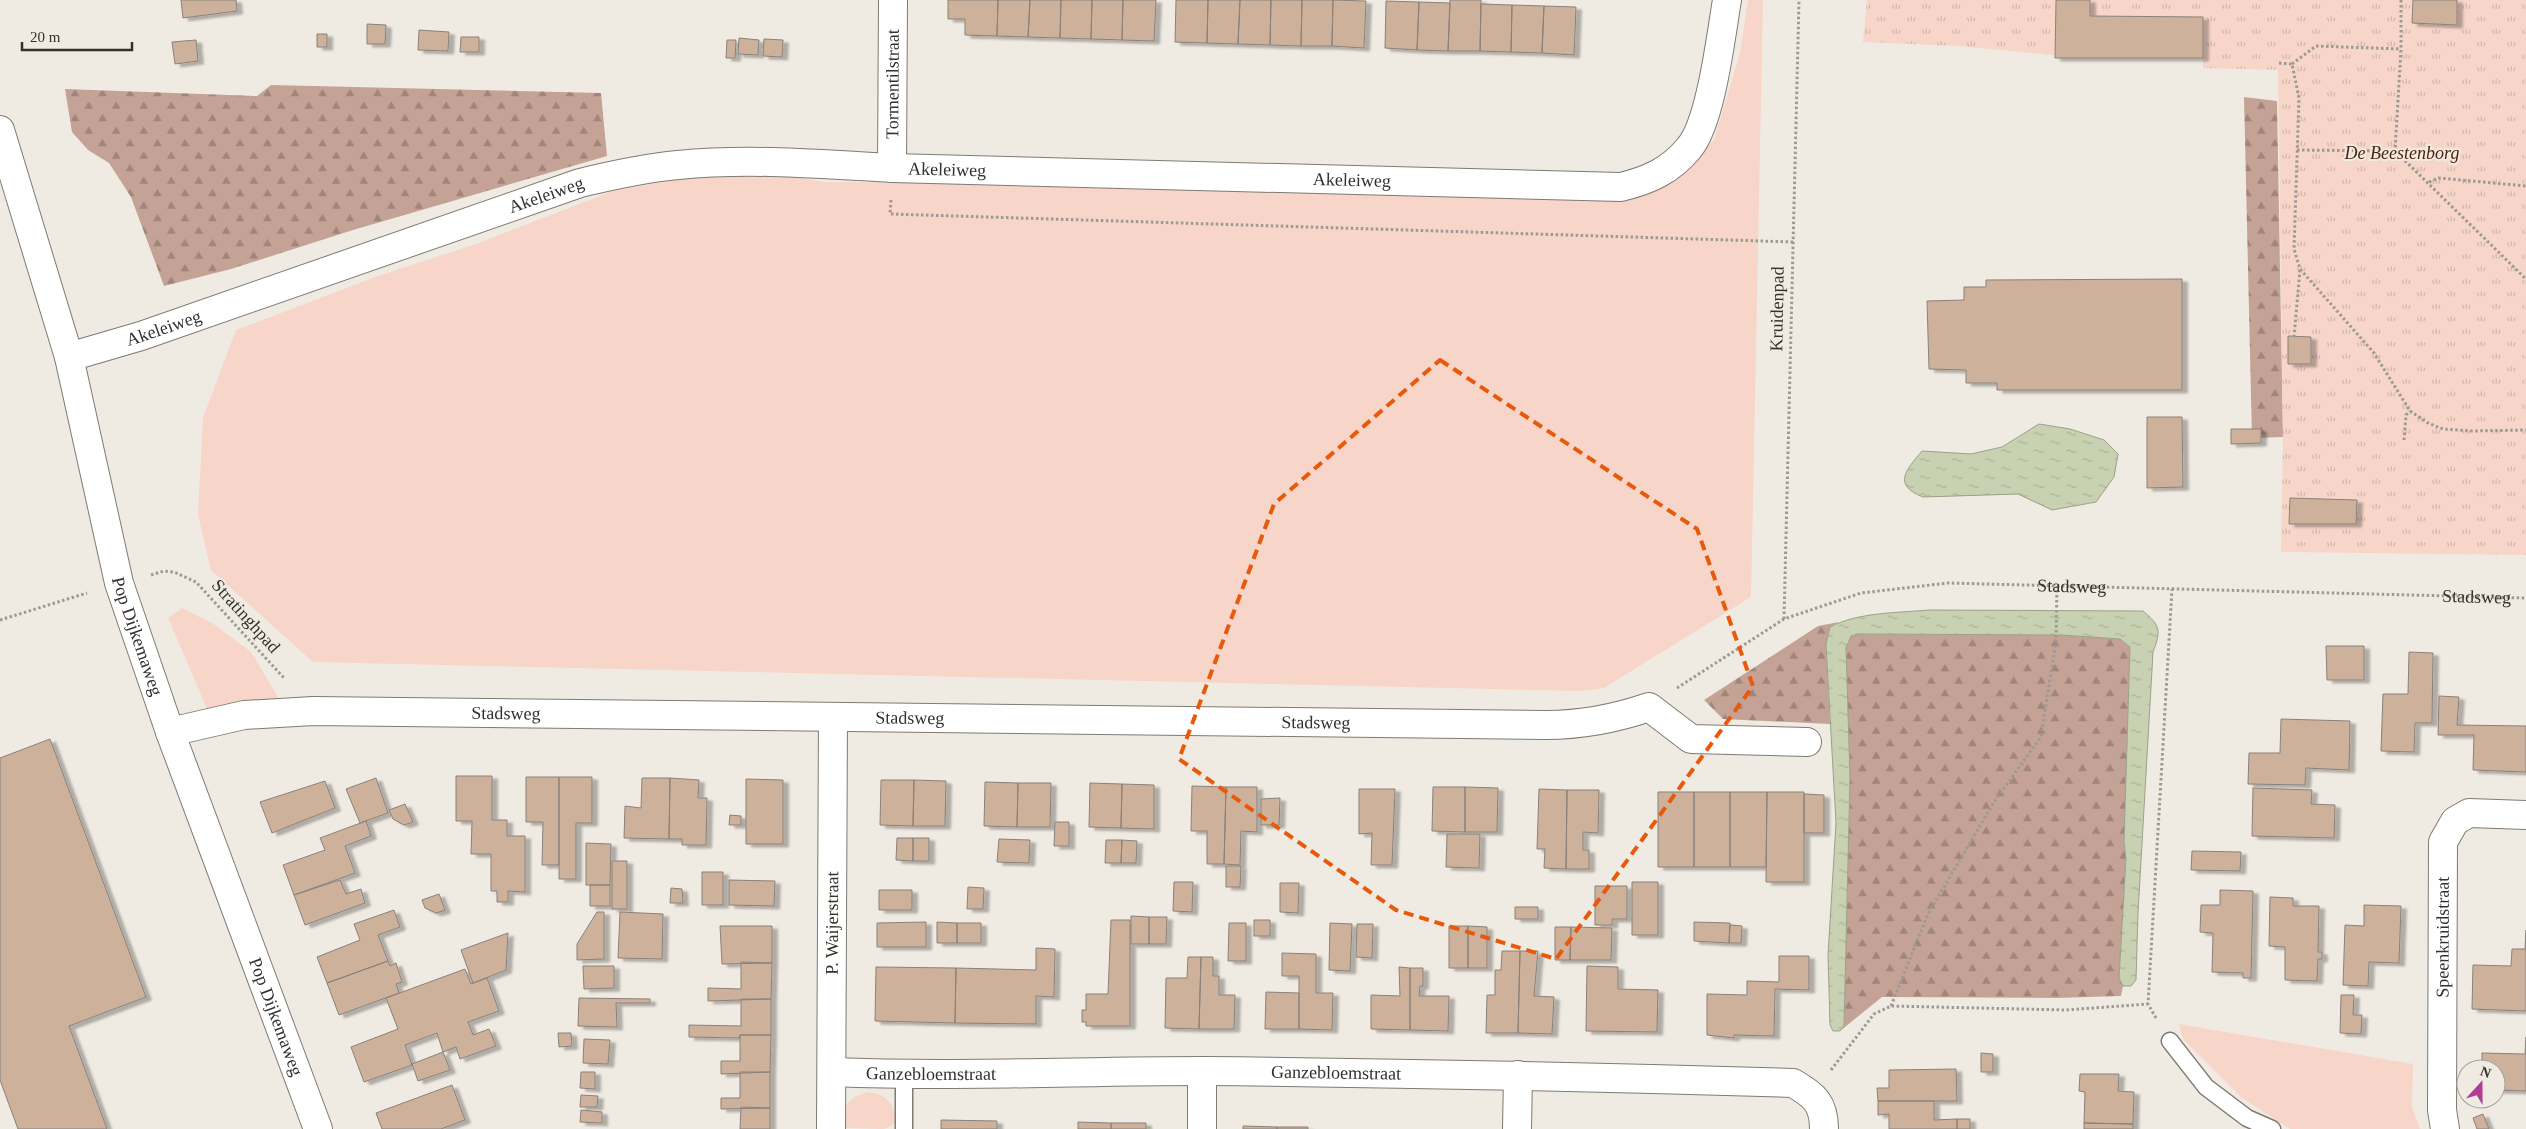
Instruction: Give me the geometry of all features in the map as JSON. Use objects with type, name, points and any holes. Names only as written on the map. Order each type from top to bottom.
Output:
[{"type":"street","name":"Tormentilstraat","points":[[892,168],[893,0]]},
{"type":"street","name":"Akeleiweg","points":[[69,357],[141,336],[580,183],[629,171],[679,164],[783,162],[892,168],[1621,187],[1646,181],[1669,168],[1691,147],[1705,114],[1727,0]]},
{"type":"street","name":"Pop Dijkemaweg","points":[[0,130],[69,357],[119,583],[170,732],[318,1129]]},
{"type":"street","name":"Stadsweg","points":[[170,732],[244,715],[313,711],[1546,725],[1595,722],[1619,717],[1649,707]]},
{"type":"street","points":[[1649,707],[1691,738],[1807,742]]},
{"type":"street","name":"P. Waijerstraat","points":[[830,1129],[832,1072],[833,717]]},
{"type":"street","name":"Speenkruidstraat","points":[[2445,1129],[2442,1100],[2443,842],[2455,820],[2469,813],[2526,815]]},
{"type":"street","points":[[1202,1071],[1202,1129]]},
{"type":"street","name":"Ganzebloemstraat","points":[[832,1072],[904,1075],[1202,1071],[1518,1075],[1793,1083],[1820,1112]]},
{"type":"street","points":[[1517,1129],[1518,1075]]},
{"type":"lane","points":[[2170,1041],[2206,1087],[2247,1118],[2272,1129]]},
{"type":"lane","points":[[904,1075],[904,1129]]},
{"type":"path","name":"Kruidenpad","points":[[1784,619],[1799,0]]},
{"type":"path","points":[[2395,151],[2401,48],[2401,0]]},
{"type":"path","points":[[2279,63],[2292,64],[2316,46],[2401,48]]},
{"type":"path","points":[[2292,64],[2299,98],[2294,249],[2300,269],[2374,353],[2410,411],[2428,423],[2443,429],[2472,431],[2526,430]]},
{"type":"path","points":[[2297,150],[2395,151],[2429,182],[2526,279]]},
{"type":"path","points":[[892,168],[890,214],[1793,242]]},
{"type":"path","points":[[2429,182],[2438,178],[2526,186]]},
{"type":"path","points":[[2294,337],[2300,269]]},
{"type":"path","points":[[2404,440],[2406,415],[2410,411]]},
{"type":"path","name":"Stratinghpad","points":[[0,620],[119,583],[164,571],[174,572],[196,582],[313,711]]},
{"type":"path","name":"Stadsweg","points":[[1649,707],[1784,619],[1861,593],[1948,583],[2526,598]]},
{"type":"path","points":[[1891,1006],[1928,914],[1994,802],[2041,737],[2056,641],[2057,586]]},
{"type":"path","points":[[2170,1041],[2148,1004],[2172,589]]},
{"type":"path","points":[[1820,1112],[1874,1014],[1891,1006],[2066,1010],[2148,1004]]},
{"type":"highlighted area","points":[[1440,360],[1697,529],[1753,686],[1556,959],[1396,910],[1179,759],[1274,504]]},
{"type":"green space","points":[[1748,0],[1763,0],[1751,597],[1604,688],[1580,691],[313,662],[211,570],[198,515],[203,418],[236,330],[378,276],[476,244],[613,191],[691,177],[784,175],[824,182],[1116,184],[1161,189],[1477,195],[1682,171],[1714,140],[1740,53]]},
{"type":"green space","name":"De Beestenborg","points":[[1867,0],[2526,0],[2526,555],[2281,552],[2283,437],[2278,70],[2203,68],[2203,58],[2055,58],[2054,55],[1958,46],[1863,42]]},
{"type":"green space","points":[[271,85],[601,93],[607,156],[353,230],[231,269],[164,286],[131,197],[109,163],[88,150],[72,132],[65,89],[257,96]]},
{"type":"green space","points":[[2244,97],[2277,101],[2283,437],[2252,438]]},
{"type":"green space","points":[[182,608],[215,625],[251,652],[281,702],[211,718],[168,618]]},
{"type":"green space","points":[[1839,622],[1830,627],[1826,644],[1830,724],[1723,719],[1704,700],[1818,626]]},
{"type":"green space","points":[[1859,634],[2061,635],[2120,639],[2130,647],[2124,842],[2126,858],[2119,978],[2123,986],[2121,996],[2056,998],[1882,997],[1840,1031],[1844,1026],[1850,777],[1846,648],[1851,636]]},
{"type":"green space","points":[[2179,1024],[2413,1064],[2412,1107],[2420,1129],[2290,1129],[2241,1097],[2183,1039]]},
{"type":"green space","points":[[867,1092],[880,1095],[889,1101],[894,1111],[895,1124],[884,1129],[844,1128],[844,1114],[847,1104],[854,1097]]},
{"type":"water","points":[[2039,424],[2070,429],[2104,440],[2118,454],[2114,477],[2096,502],[2052,510],[2018,494],[1923,497],[1913,492],[1905,482],[1907,471],[1922,451],[1971,454],[2002,447]]},
{"type":"water","points":[[1929,610],[2143,611],[2156,625],[2158,634],[2153,652],[2136,980],[2131,986],[2123,986],[2119,978],[2126,858],[2124,842],[2130,647],[2120,639],[2061,635],[1859,634],[1851,636],[1846,648],[1850,777],[1844,1026],[1840,1031],[1833,1031],[1830,1025],[1828,955],[1836,823],[1826,644],[1830,627],[1853,618]]},
{"type":"building","points":[[181,0],[236,0],[237,11],[183,18]]},
{"type":"building","points":[[948,0],[998,0],[997,36],[965,35],[965,19],[948,19]]},
{"type":"building","points":[[998,0],[1030,0],[1028,37],[997,36]]},
{"type":"building","points":[[1030,0],[1061,0],[1060,38],[1028,37]]},
{"type":"building","points":[[1061,0],[1092,0],[1091,39],[1060,38]]},
{"type":"building","points":[[1092,0],[1123,0],[1122,40],[1091,39]]},
{"type":"building","points":[[1123,0],[1156,0],[1154,41],[1122,40]]},
{"type":"building","points":[[1176,0],[1208,0],[1207,43],[1175,42]]},
{"type":"building","points":[[1208,0],[1240,0],[1238,44],[1207,43]]},
{"type":"building","points":[[1240,0],[1271,0],[1270,45],[1238,44]]},
{"type":"building","points":[[1271,0],[1302,0],[1301,46],[1270,45]]},
{"type":"building","points":[[1302,0],[1333,0],[1332,46],[1301,46]]},
{"type":"building","points":[[1333,0],[1366,1],[1364,48],[1332,46]]},
{"type":"building","points":[[1450,0],[1481,0],[1480,51],[1448,51]]},
{"type":"building","points":[[2056,0],[2090,0],[2090,16],[2203,17],[2203,58],[2055,58]]},
{"type":"building","points":[[2413,0],[2457,0],[2457,25],[2412,23]]},
{"type":"building","points":[[1386,1],[1419,2],[1417,50],[1385,48]]},
{"type":"building","points":[[1419,2],[1450,3],[1448,51],[1417,50]]},
{"type":"building","points":[[1481,4],[1512,5],[1511,52],[1480,51]]},
{"type":"building","points":[[1512,5],[1544,6],[1542,53],[1511,52]]},
{"type":"building","points":[[1544,6],[1576,7],[1574,55],[1542,53]]},
{"type":"building","points":[[367,24],[386,25],[385,44],[367,44]]},
{"type":"building","points":[[419,30],[449,32],[448,51],[418,50]]},
{"type":"building","points":[[317,34],[327,34],[327,47],[317,47]]},
{"type":"building","points":[[461,37],[479,37],[479,52],[460,52]]},
{"type":"building","points":[[739,38],[759,40],[758,55],[738,54]]},
{"type":"building","points":[[764,39],[783,40],[782,57],[763,56]]},
{"type":"building","points":[[196,40],[198,61],[175,64],[172,42]]},
{"type":"building","points":[[727,40],[736,40],[735,58],[726,58]]},
{"type":"building","points":[[2182,279],[2182,390],[1997,390],[1997,383],[1966,383],[1966,370],[1929,369],[1927,301],[1964,300],[1964,287],[1986,287],[1986,280]]},
{"type":"building","points":[[2288,336],[2311,337],[2311,364],[2288,364]]},
{"type":"building","points":[[2147,417],[2182,417],[2183,487],[2147,488]]},
{"type":"building","points":[[2231,429],[2261,429],[2261,443],[2231,444]]},
{"type":"building","points":[[2290,498],[2357,500],[2356,524],[2289,524]]},
{"type":"building","points":[[2326,646],[2364,646],[2364,680],[2327,680]]},
{"type":"building","points":[[2409,652],[2433,653],[2432,723],[2415,723],[2414,752],[2381,751],[2383,694],[2408,694]]},
{"type":"building","points":[[2439,696],[2459,697],[2457,725],[2526,726],[2526,772],[2473,770],[2474,735],[2438,735]]},
{"type":"building","points":[[2281,719],[2350,721],[2349,770],[2306,768],[2305,785],[2248,784],[2249,753],[2280,753]]},
{"type":"building","points":[[50,739],[146,997],[69,1026],[107,1129],[18,1129],[0,1080],[0,758]]},
{"type":"building","points":[[456,776],[492,776],[492,820],[507,820],[507,836],[525,836],[525,892],[508,891],[508,902],[497,902],[497,891],[491,891],[491,854],[471,854],[472,821],[456,821]]},
{"type":"building","points":[[526,777],[559,777],[559,865],[542,865],[543,822],[526,822]]},
{"type":"building","points":[[559,777],[592,777],[592,823],[576,823],[576,879],[559,879]]},
{"type":"building","points":[[376,778],[388,813],[360,823],[346,789]]},
{"type":"building","points":[[642,778],[670,778],[669,839],[624,838],[625,806],[641,808]]},
{"type":"building","points":[[670,778],[699,780],[698,798],[707,798],[706,845],[682,845],[682,839],[669,839]]},
{"type":"building","points":[[746,779],[783,780],[783,844],[746,844]]},
{"type":"building","points":[[881,780],[914,780],[913,826],[880,825]]},
{"type":"building","points":[[914,780],[946,781],[945,826],[913,826]]},
{"type":"building","points":[[325,781],[335,808],[272,833],[260,802]]},
{"type":"building","points":[[985,782],[1018,783],[1017,827],[984,826]]},
{"type":"building","points":[[1018,783],[1051,783],[1050,827],[1017,827]]},
{"type":"building","points":[[1090,783],[1122,784],[1121,828],[1089,827]]},
{"type":"building","points":[[1122,784],[1154,785],[1154,829],[1121,828]]},
{"type":"building","points":[[1192,786],[1226,787],[1224,864],[1207,864],[1207,831],[1191,831]]},
{"type":"building","points":[[1226,787],[1257,787],[1257,832],[1241,831],[1240,865],[1224,864]]},
{"type":"building","points":[[1433,787],[1465,787],[1465,832],[1432,831]]},
{"type":"building","points":[[1465,787],[1498,788],[1497,832],[1465,832]]},
{"type":"building","points":[[2253,788],[2312,790],[2311,804],[2335,805],[2334,838],[2252,836]]},
{"type":"building","points":[[1359,789],[1395,789],[1392,865],[1371,865],[1372,833],[1359,834]]},
{"type":"building","points":[[1539,789],[1567,790],[1566,869],[1544,868],[1545,849],[1537,849]]},
{"type":"building","points":[[1567,790],[1599,790],[1598,833],[1583,832],[1583,850],[1589,850],[1589,869],[1566,869]]},
{"type":"building","points":[[1658,792],[1694,792],[1694,867],[1658,867]]},
{"type":"building","points":[[1694,792],[1730,792],[1730,867],[1694,867]]},
{"type":"building","points":[[1730,792],[1767,792],[1766,867],[1730,867]]},
{"type":"building","points":[[1767,792],[1804,792],[1804,882],[1766,882]]},
{"type":"building","points":[[1804,794],[1824,795],[1824,833],[1804,833]]},
{"type":"building","points":[[1280,798],[1279,825],[1261,825],[1261,799]]},
{"type":"building","points":[[405,804],[413,822],[404,825],[393,819],[389,810]]},
{"type":"building","points":[[730,815],[741,816],[741,825],[729,825]]},
{"type":"building","points":[[366,821],[371,836],[345,846],[355,873],[294,895],[283,865],[325,850],[320,838]]},
{"type":"building","points":[[1055,822],[1069,822],[1069,846],[1054,846]]},
{"type":"building","points":[[1447,834],[1480,834],[1479,868],[1446,867]]},
{"type":"building","points":[[897,838],[913,838],[913,861],[896,860]]},
{"type":"building","points":[[913,838],[929,838],[929,861],[913,861]]},
{"type":"building","points":[[999,839],[1030,840],[1029,863],[997,862]]},
{"type":"building","points":[[1106,840],[1122,840],[1121,863],[1105,863]]},
{"type":"building","points":[[1122,840],[1137,841],[1136,863],[1121,863]]},
{"type":"building","points":[[586,843],[611,844],[610,885],[586,885]]},
{"type":"building","points":[[2192,851],[2241,852],[2240,871],[2191,870]]},
{"type":"building","points":[[612,861],[627,861],[627,909],[612,909]]},
{"type":"building","points":[[1226,866],[1241,866],[1240,887],[1226,887]]},
{"type":"building","points":[[702,872],[723,872],[723,905],[702,905]]},
{"type":"building","points":[[340,880],[346,894],[361,889],[365,903],[305,925],[294,895]]},
{"type":"building","points":[[729,880],[775,881],[774,906],[729,905]]},
{"type":"building","points":[[1174,882],[1193,882],[1192,912],[1173,911]]},
{"type":"building","points":[[1632,882],[1658,882],[1658,935],[1632,935]]},
{"type":"building","points":[[1280,883],[1299,883],[1298,913],[1280,912]]},
{"type":"building","points":[[590,885],[610,885],[610,906],[590,906]]},
{"type":"building","points":[[1595,886],[1627,886],[1627,919],[1612,919],[1612,925],[1595,925]]},
{"type":"building","points":[[968,887],[984,888],[983,909],[967,909]]},
{"type":"building","points":[[671,888],[682,889],[683,903],[670,903]]},
{"type":"building","points":[[879,890],[912,890],[912,910],[879,910]]},
{"type":"building","points":[[2220,890],[2253,891],[2251,978],[2243,978],[2243,973],[2212,972],[2213,933],[2200,932],[2201,905],[2220,905]]},
{"type":"building","points":[[439,894],[445,910],[436,913],[425,908],[422,900]]},
{"type":"building","points":[[2270,897],[2293,898],[2293,906],[2319,906],[2318,952],[2322,952],[2322,959],[2318,959],[2317,981],[2285,980],[2285,947],[2269,946]]},
{"type":"building","points":[[2364,905],[2401,906],[2399,963],[2369,962],[2368,986],[2343,985],[2345,925],[2364,926]]},
{"type":"building","points":[[1515,907],[1538,907],[1538,919],[1515,919]]},
{"type":"building","points":[[394,910],[400,927],[378,935],[388,961],[327,983],[317,957],[360,940],[354,924]]},
{"type":"building","points":[[597,912],[604,912],[604,959],[577,960],[577,944]]},
{"type":"building","points":[[620,912],[663,914],[662,959],[618,958]]},
{"type":"building","points":[[1131,916],[1149,917],[1149,944],[1131,944]]},
{"type":"building","points":[[1149,917],[1167,917],[1166,944],[1149,944]]},
{"type":"building","points":[[1111,920],[1130,920],[1130,1026],[1086,1026],[1086,1022],[1082,1022],[1082,1010],[1086,1010],[1086,994],[1108,994]]},
{"type":"building","points":[[1254,920],[1270,920],[1270,936],[1254,936]]},
{"type":"building","points":[[926,922],[926,947],[877,947],[877,923]]},
{"type":"building","points":[[937,922],[957,923],[957,943],[937,943]]},
{"type":"building","points":[[1694,922],[1730,923],[1729,943],[1694,941]]},
{"type":"building","points":[[957,923],[981,923],[981,943],[957,943]]},
{"type":"building","points":[[1229,923],[1246,923],[1246,961],[1228,961]]},
{"type":"building","points":[[1330,923],[1352,924],[1350,971],[1329,970]]},
{"type":"building","points":[[1357,924],[1373,924],[1372,958],[1356,957]]},
{"type":"building","points":[[1730,925],[1742,926],[1741,943],[1729,943]]},
{"type":"building","points":[[720,926],[772,926],[772,963],[722,964]]},
{"type":"building","points":[[1449,926],[1468,926],[1468,968],[1449,968]]},
{"type":"building","points":[[1468,926],[1487,927],[1487,968],[1468,968]]},
{"type":"building","points":[[1555,927],[1571,927],[1570,960],[1555,960]]},
{"type":"building","points":[[1571,927],[1612,928],[1611,960],[1570,960]]},
{"type":"building","points":[[2526,930],[2526,1011],[2472,1009],[2473,965],[2511,966],[2512,949],[2525,949]]},
{"type":"building","points":[[508,933],[506,970],[473,983],[461,950]]},
{"type":"building","points":[[1036,948],[1055,949],[1054,997],[1036,996],[1036,1024],[955,1023],[956,968],[1036,970]]},
{"type":"building","points":[[1502,951],[1520,951],[1518,1033],[1486,1033],[1487,995],[1495,995],[1495,970],[1501,970]]},
{"type":"building","points":[[1520,951],[1538,951],[1534,996],[1554,997],[1552,1034],[1518,1033]]},
{"type":"building","points":[[1282,953],[1316,954],[1316,993],[1333,993],[1332,1030],[1299,1029],[1299,976],[1282,976]]},
{"type":"building","points":[[1779,956],[1809,956],[1809,990],[1775,989],[1774,1036],[1734,1035],[1734,1038],[1707,1035],[1707,994],[1747,995],[1747,981],[1779,982]]},
{"type":"building","points":[[1188,957],[1201,957],[1199,1029],[1165,1028],[1166,978],[1187,978]]},
{"type":"building","points":[[1201,957],[1213,957],[1213,976],[1219,976],[1219,995],[1235,995],[1234,1029],[1199,1029]]},
{"type":"building","points":[[388,961],[390,966],[396,963],[402,982],[396,984],[399,993],[339,1015],[327,983]]},
{"type":"building","points":[[741,962],[772,963],[771,999],[708,1001],[708,988],[741,989]]},
{"type":"building","points":[[583,966],[614,966],[614,988],[584,989]]},
{"type":"building","points":[[1587,966],[1618,967],[1618,989],[1658,990],[1657,1032],[1586,1031]]},
{"type":"building","points":[[876,967],[956,968],[955,1023],[875,1021]]},
{"type":"building","points":[[1399,967],[1410,968],[1410,1030],[1371,1029],[1371,995],[1400,996]]},
{"type":"building","points":[[1410,968],[1423,968],[1423,986],[1420,986],[1419,996],[1449,996],[1448,1031],[1410,1030]]},
{"type":"building","points":[[465,969],[471,984],[487,978],[499,1011],[468,1022],[473,1035],[489,1029],[496,1046],[460,1059],[456,1047],[443,1052],[437,1033],[405,1045],[412,1065],[364,1082],[351,1047],[398,1029],[386,998]]},
{"type":"building","points":[[1266,992],[1299,993],[1299,1029],[1265,1029]]},
{"type":"building","points":[[2341,995],[2354,995],[2353,1015],[2362,1015],[2361,1034],[2340,1033]]},
{"type":"building","points":[[579,998],[650,999],[650,1003],[616,1003],[617,1027],[578,1026]]},
{"type":"building","points":[[741,999],[771,999],[771,1035],[740,1035],[740,1038],[689,1037],[689,1025],[741,1026]]},
{"type":"building","points":[[558,1033],[571,1033],[572,1046],[559,1047]]},
{"type":"building","points":[[740,1035],[771,1035],[770,1072],[721,1074],[721,1061],[740,1061]]},
{"type":"building","points":[[2526,1037],[2526,1091],[2506,1090],[2506,1059],[2482,1059],[2482,1053],[2525,1054]]},
{"type":"building","points":[[584,1039],[610,1040],[608,1064],[583,1063]]},
{"type":"building","points":[[443,1052],[450,1070],[418,1081],[412,1064]]},
{"type":"building","points":[[1981,1053],[1993,1054],[1993,1072],[1981,1072]]},
{"type":"building","points":[[1956,1069],[1957,1101],[1878,1101],[1877,1088],[1889,1088],[1889,1070]]},
{"type":"building","points":[[581,1072],[595,1072],[595,1089],[580,1088]]},
{"type":"building","points":[[740,1072],[770,1072],[770,1108],[721,1109],[721,1098],[740,1098]]},
{"type":"building","points":[[2080,1074],[2119,1074],[2118,1091],[2134,1092],[2133,1124],[2084,1123],[2085,1092],[2079,1091]]},
{"type":"building","points":[[452,1085],[465,1120],[441,1129],[382,1129],[376,1113]]},
{"type":"building","points":[[581,1095],[598,1096],[597,1107],[580,1107]]},
{"type":"building","points":[[1878,1101],[1934,1101],[1934,1120],[1957,1119],[1957,1129],[1889,1129],[1889,1114],[1878,1115]]},
{"type":"building","points":[[741,1107],[770,1108],[770,1129],[740,1129]]},
{"type":"building","points":[[581,1110],[602,1112],[602,1123],[580,1122]]},
{"type":"building","points":[[2483,1114],[2489,1129],[2477,1129],[2473,1118]]},
{"type":"building","points":[[1957,1119],[1970,1119],[1970,1129],[1957,1129]]},
{"type":"building","points":[[941,1120],[997,1121],[997,1129],[941,1129]]},
{"type":"building","points":[[1078,1122],[1111,1123],[1111,1129],[1078,1129]]},
{"type":"building","points":[[1111,1123],[1146,1123],[1146,1129],[1111,1129]]},
{"type":"building","points":[[2084,1123],[2133,1124],[2133,1129],[2084,1129]]},
{"type":"building","points":[[1243,1126],[1277,1127],[1277,1129],[1243,1129]]},
{"type":"building","points":[[1277,1127],[1308,1127],[1308,1129],[1277,1129]]}]
